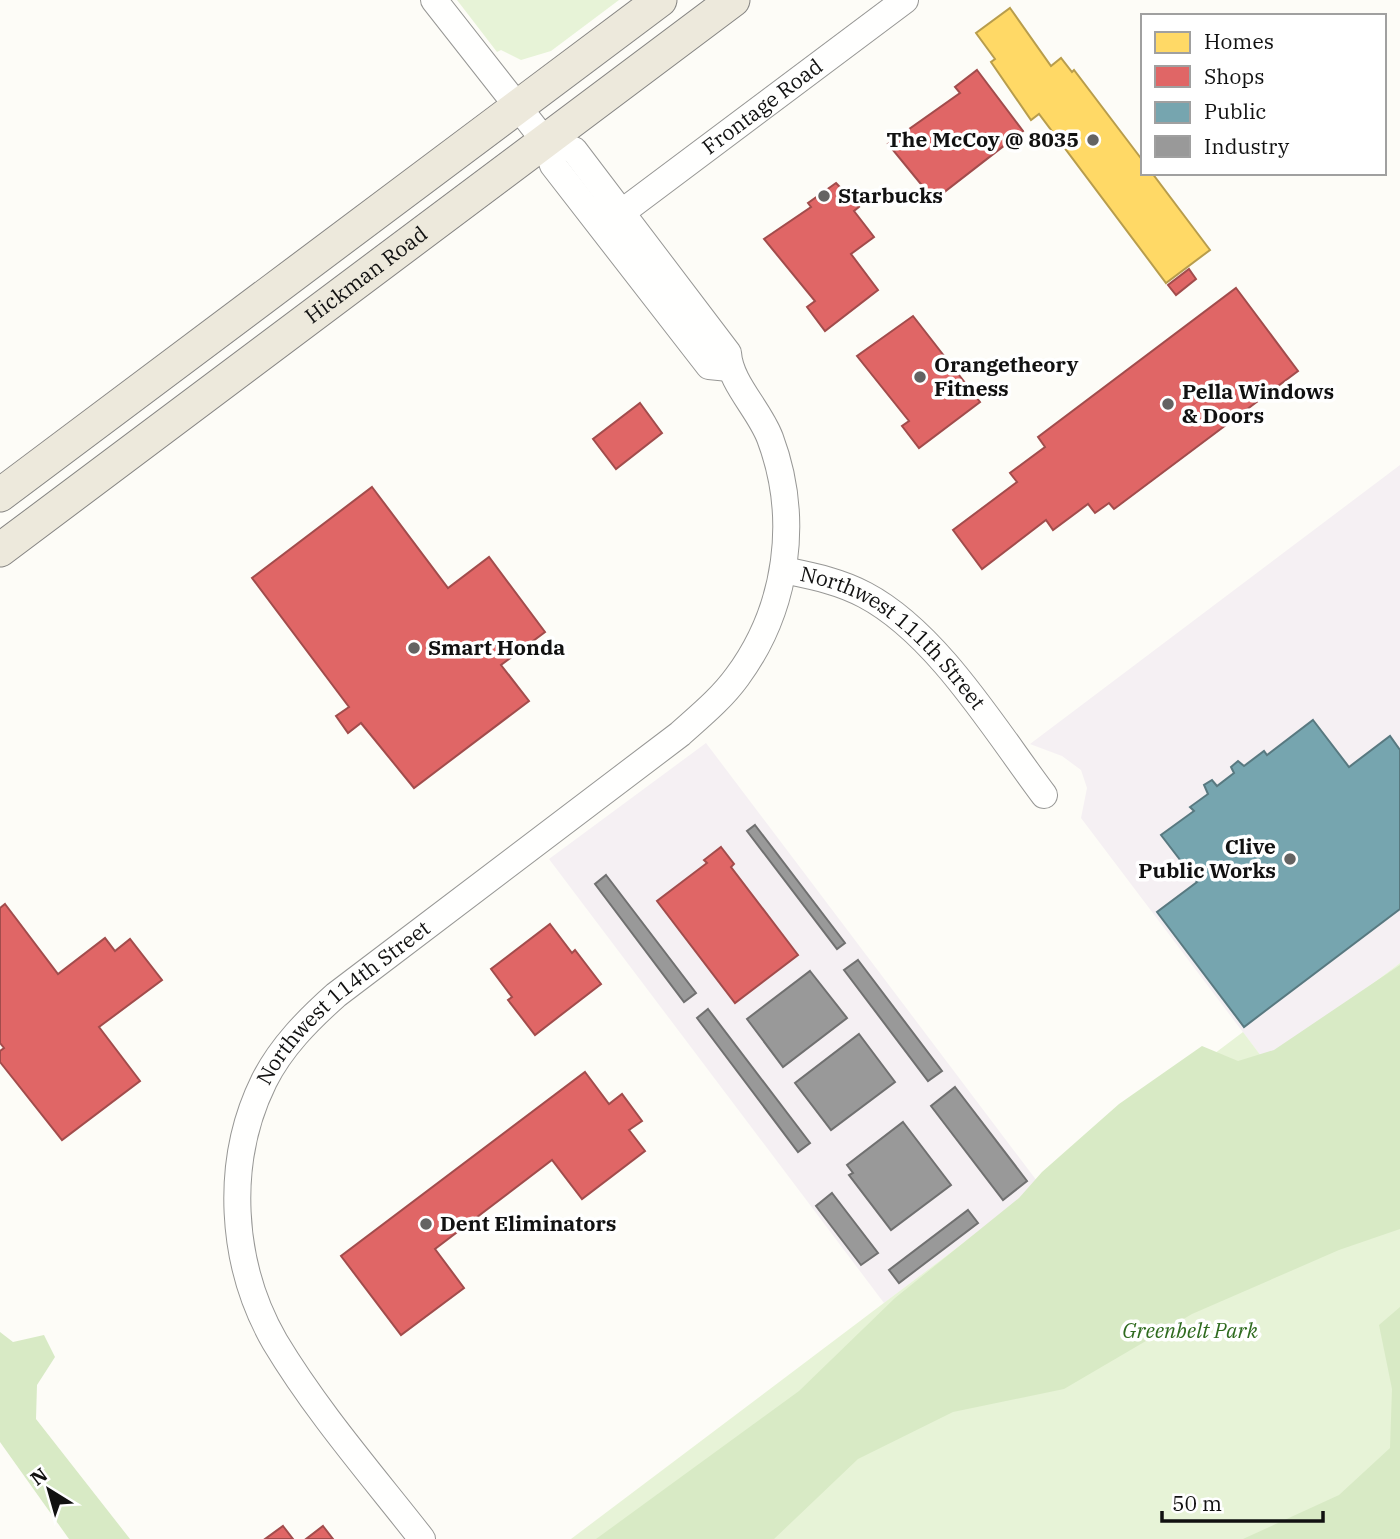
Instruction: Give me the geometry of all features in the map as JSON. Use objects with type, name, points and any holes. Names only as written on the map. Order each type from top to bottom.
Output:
[{"type":"main road","name":"Hickman Road","points":[[0,495],[660,0]]},
{"type":"main road","name":"Hickman Road","points":[[0,550],[733,0]]},
{"type":"street","name":"Northwest 111th Street","points":[[434,0],[544,140],[553,165],[709,366],[729,368]]},
{"type":"street","name":"Frontage Road","points":[[621,213],[905,0]]},
{"type":"street","name":"Northwest 111th Street","points":[[544,140],[574,150],[728,353],[729,368],[763,421],[776,454],[786,506],[787,541],[783,570],[834,581],[866,595],[905,621],[943,661],[1044,795]]},
{"type":"street","name":"Northwest 114th Street","points":[[422,1539],[302,1382],[275,1341],[258,1308],[247,1275],[237,1208],[242,1148],[253,1105],[280,1055],[297,1032],[335,995],[680,734],[714,704],[737,678],[754,651],[776,599],[783,570]]},
{"type":"shaded area","points":[[1400,465],[1400,963],[1267,1064],[1081,818],[1087,788],[1081,770],[1062,756],[1030,744]]},
{"type":"shaded area","points":[[706,743],[1040,1185],[884,1303],[549,859]]},
{"type":"green space","points":[[457,0],[619,0],[551,51],[521,60],[501,50],[497,52]]},
{"type":"green space","name":"Greenbelt Park","points":[[1400,963],[1400,1539],[571,1539],[1243,1032],[1267,1064]]},
{"type":"green space","points":[[1400,965],[1400,1229],[1339,1250],[1192,1314],[1064,1389],[953,1412],[858,1459],[774,1539],[596,1539],[799,1391],[895,1298],[1019,1198],[1042,1172],[1119,1104],[1202,1046],[1238,1061],[1274,1050]]},
{"type":"green space","points":[[1400,1307],[1400,1539],[1243,1539],[1339,1495],[1390,1448],[1392,1389],[1379,1325]]},
{"type":"green space","points":[[0,1332],[13,1342],[44,1335],[55,1357],[37,1385],[36,1419],[130,1539],[69,1539],[0,1442]]},
{"type":"building: Homes","name":"The McCoy @ 8035","points":[[1010,8],[1051,66],[1061,58],[1072,72],[1074,70],[1141,158],[1141,175],[1154,175],[1210,250],[1166,283],[1039,114],[1031,120],[991,62],[995,59],[976,33]]},
{"type":"building: Shops","points":[[977,70],[1023,131],[934,200],[888,144],[960,93],[955,87]]},
{"type":"building: Shops","points":[[836,183],[859,207],[854,211],[874,237],[851,254],[878,290],[825,331],[807,307],[815,301],[764,239],[811,207],[808,203]]},
{"type":"building: Shops","points":[[1189,269],[1196,279],[1176,295],[1168,285]]},
{"type":"building: Shops","name":"Pella Windows & Doors","points":[[1236,288],[1298,371],[1114,509],[1109,503],[1095,513],[1088,504],[1053,530],[1046,520],[982,569],[953,530],[1017,482],[1010,473],[1045,447],[1038,437]]},
{"type":"building: Shops","points":[[913,316],[980,402],[919,448],[902,426],[909,421],[857,356]]},
{"type":"building: Shops","points":[[640,403],[662,433],[616,469],[593,439]]},
{"type":"building: Shops","name":"Smart Honda","points":[[372,487],[448,588],[489,557],[545,632],[501,665],[529,701],[414,788],[361,723],[348,733],[336,716],[349,707],[252,578]]},
{"type":"building: Shops","points":[[721,847],[734,864],[731,867],[798,955],[735,1003],[657,901],[707,863],[704,860]]},
{"type":"building: Shops","points":[[5,904],[58,974],[105,938],[115,951],[130,939],[162,980],[99,1027],[140,1081],[62,1140],[0,1062],[0,1051],[4,1048],[0,1043],[0,908]]},
{"type":"building: Shops","points":[[550,924],[572,953],[575,950],[601,984],[535,1035],[508,1000],[512,997],[491,969]]},
{"type":"building: Shops","name":"Dent Eliminators","points":[[585,1072],[609,1104],[622,1094],[642,1121],[629,1130],[645,1151],[582,1199],[552,1160],[435,1249],[464,1288],[401,1335],[341,1256]]},
{"type":"building: Shops","points":[[283,1526],[293,1539],[265,1539]]},
{"type":"building: Shops","points":[[323,1526],[333,1539],[306,1539]]},
{"type":"building: Public","name":"Clive Public Works","points":[[1313,720],[1349,767],[1390,736],[1400,750],[1400,909],[1244,1027],[1157,912],[1197,882],[1161,835],[1194,811],[1190,807],[1208,794],[1204,785],[1212,780],[1217,786],[1234,773],[1231,767],[1238,761],[1244,766],[1264,751],[1267,755]]},
{"type":"building: Industry","points":[[755,825],[845,943],[837,949],[747,831]]},
{"type":"building: Industry","points":[[606,875],[696,993],[684,1002],[595,884]]},
{"type":"building: Industry","points":[[858,960],[942,1071],[928,1081],[844,970]]},
{"type":"building: Industry","points":[[810,971],[847,1018],[783,1067],[747,1019]]},
{"type":"building: Industry","points":[[708,1009],[810,1143],[798,1152],[697,1018]]},
{"type":"building: Industry","points":[[859,1034],[895,1082],[831,1130],[795,1083]]},
{"type":"building: Industry","points":[[955,1087],[1027,1181],[1003,1200],[931,1106]]},
{"type":"building: Industry","points":[[903,1122],[951,1185],[891,1230],[849,1175],[853,1173],[847,1165]]},
{"type":"building: Industry","points":[[832,1193],[878,1253],[861,1265],[816,1206]]},
{"type":"building: Industry","points":[[968,1210],[978,1223],[899,1283],[889,1270]]},
{"type":"place","name":"The McCoy @ 8035","points":[[1093,140]]},
{"type":"place","name":"Starbucks","points":[[824,196]]},
{"type":"place","name":"Orangetheory Fitness","points":[[920,377]]},
{"type":"place","name":"Pella Windows & Doors","points":[[1168,404]]},
{"type":"place","name":"Smart Honda","points":[[414,648]]},
{"type":"place","name":"Clive Public Works","points":[[1290,859]]},
{"type":"place","name":"Dent Eliminators","points":[[426,1224]]}]
